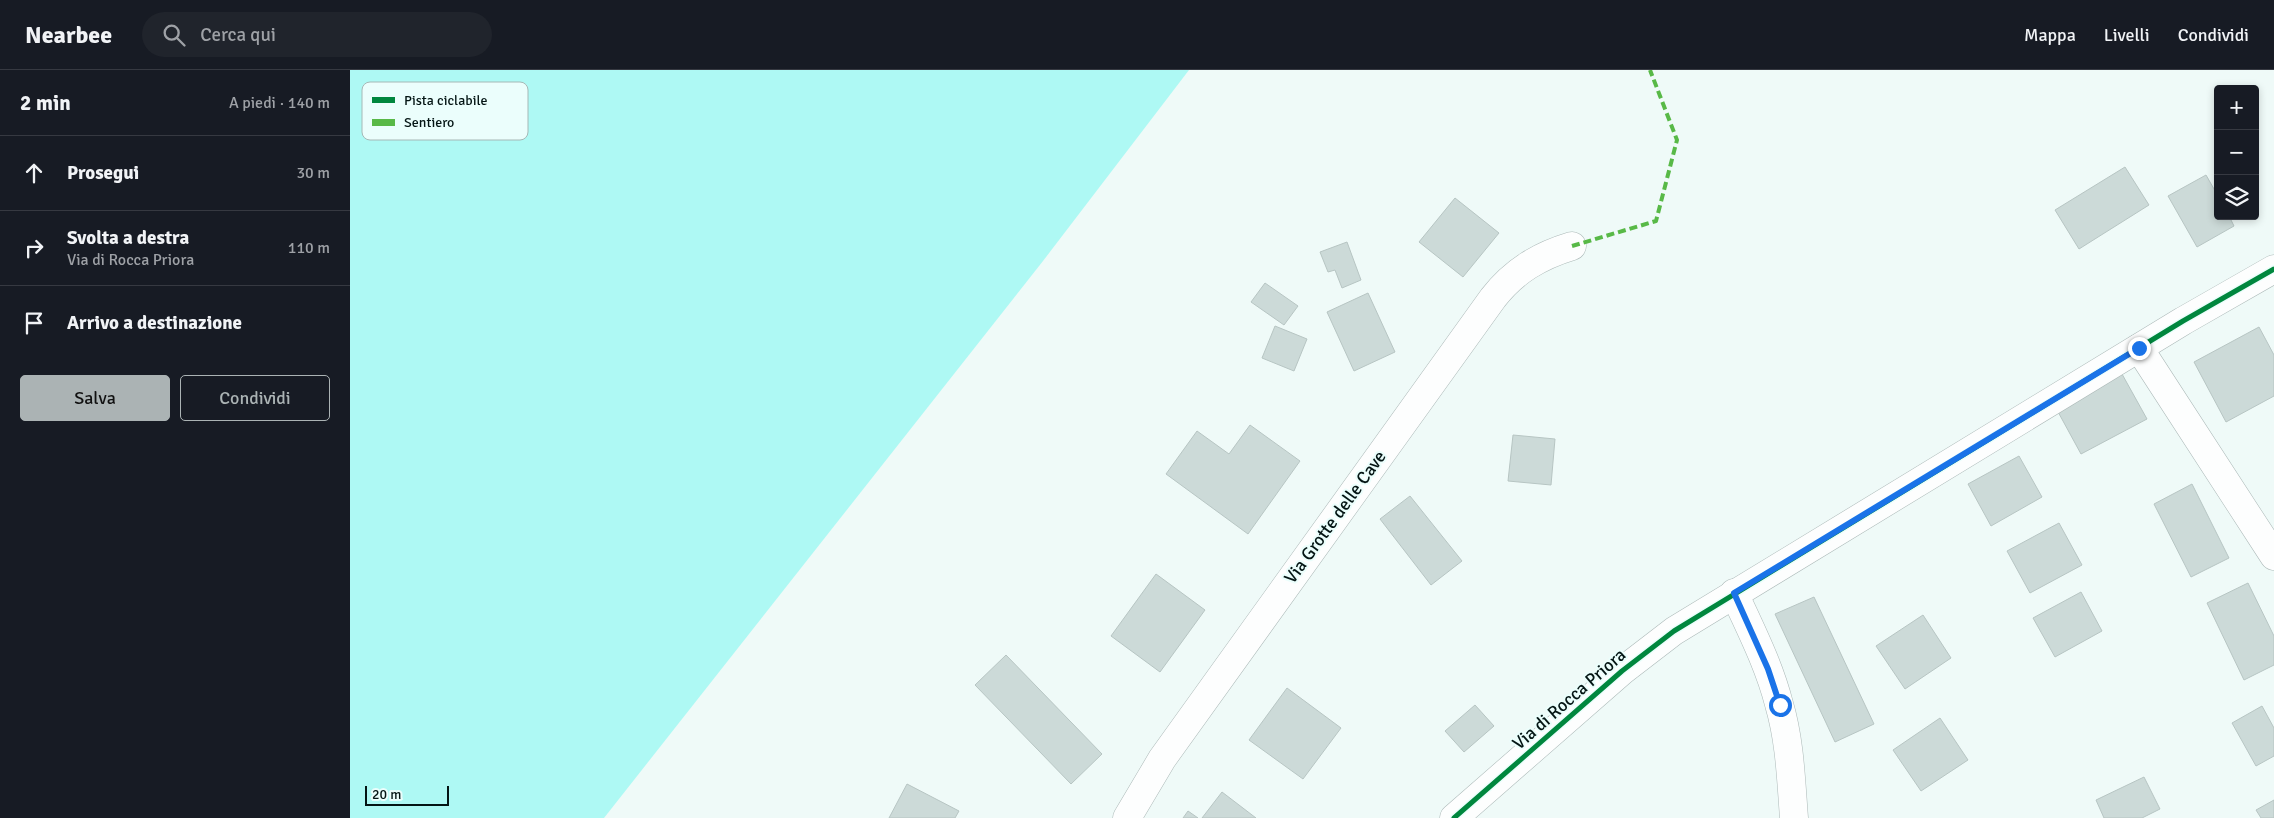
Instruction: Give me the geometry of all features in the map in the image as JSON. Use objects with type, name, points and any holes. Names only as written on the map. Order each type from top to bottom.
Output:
[{"type":"street","name":"Via Grotte delle Cave","points":[[1127,818],[1162,759],[1503,285],[1527,265],[1554,251],[1572,246]]},
{"type":"street","name":"Via di Rocca Priora","points":[[1454,818],[1634,661],[1674,631],[2139,348],[2274,269]]},
{"type":"street","points":[[2139,348],[2274,556]]},
{"type":"street","points":[[1734,593],[1768,669],[1780,705],[1788,752],[1794,818]]},
{"type":"shaded area","points":[[350,70],[1189,70],[1043,261],[604,818],[350,818]]},
{"type":"building","points":[[2125,167],[2149,205],[2079,249],[2055,210]]},
{"type":"building","points":[[2206,175],[2214,189],[2214,220],[2231,220],[2234,226],[2197,247],[2168,196]]},
{"type":"building","points":[[1455,198],[1499,233],[1463,277],[1419,242]]},
{"type":"building","points":[[1347,242],[1361,280],[1342,288],[1335,270],[1328,272],[1320,252]]},
{"type":"building","points":[[1265,283],[1298,306],[1284,325],[1251,302]]},
{"type":"building","points":[[1368,293],[1395,352],[1354,371],[1327,312]]},
{"type":"building","points":[[1275,326],[1307,339],[1294,371],[1262,358]]},
{"type":"building","points":[[2259,327],[2274,355],[2274,396],[2226,422],[2194,362]]},
{"type":"building","points":[[2122,374],[2147,419],[2081,454],[2057,410]]},
{"type":"building","points":[[1250,425],[1300,461],[1248,534],[1166,474],[1197,431],[1229,454]]},
{"type":"building","points":[[1513,435],[1555,439],[1551,485],[1508,481]]},
{"type":"building","points":[[2019,456],[2042,497],[1991,526],[1968,484]]},
{"type":"building","points":[[2192,484],[2229,558],[2191,577],[2154,504]]},
{"type":"building","points":[[1410,496],[1462,561],[1431,585],[1380,519]]},
{"type":"building","points":[[2059,523],[2082,565],[2030,593],[2007,551]]},
{"type":"building","points":[[1156,574],[1205,610],[1160,672],[1111,636]]},
{"type":"building","points":[[2248,583],[2274,636],[2274,665],[2244,680],[2207,603]]},
{"type":"building","points":[[2081,592],[2102,631],[2055,657],[2033,618]]},
{"type":"building","points":[[1814,597],[1874,724],[1835,742],[1775,614]]},
{"type":"building","points":[[1923,615],[1951,658],[1905,689],[1876,646]]},
{"type":"building","points":[[1006,655],[1102,754],[1071,784],[975,685]]},
{"type":"building","points":[[1287,688],[1341,728],[1303,779],[1249,740]]},
{"type":"building","points":[[1475,705],[1494,726],[1464,752],[1445,731]]},
{"type":"building","points":[[2262,706],[2274,728],[2274,756],[2256,766],[2232,723]]},
{"type":"building","points":[[1940,718],[1968,760],[1921,791],[1893,750]]},
{"type":"building","points":[[2144,777],[2160,809],[2142,818],[2104,818],[2096,800]]},
{"type":"building","points":[[907,784],[959,811],[955,818],[889,818]]},
{"type":"building","points":[[1222,792],[1256,818],[1202,818]]},
{"type":"building","points":[[2274,800],[2274,818],[2261,818],[2256,810]]},
{"type":"building","points":[[1188,811],[1198,818],[1183,818]]},
{"type":"marked path","points":[[1572,246],[1656,221],[1677,140],[1650,70]]},
{"type":"cycle path","points":[[1454,818],[1622,671],[1674,631],[2183,321],[2274,269]]},
{"type":"route","points":[[1780,705],[1768,669],[1734,593],[2139,348]]}]
